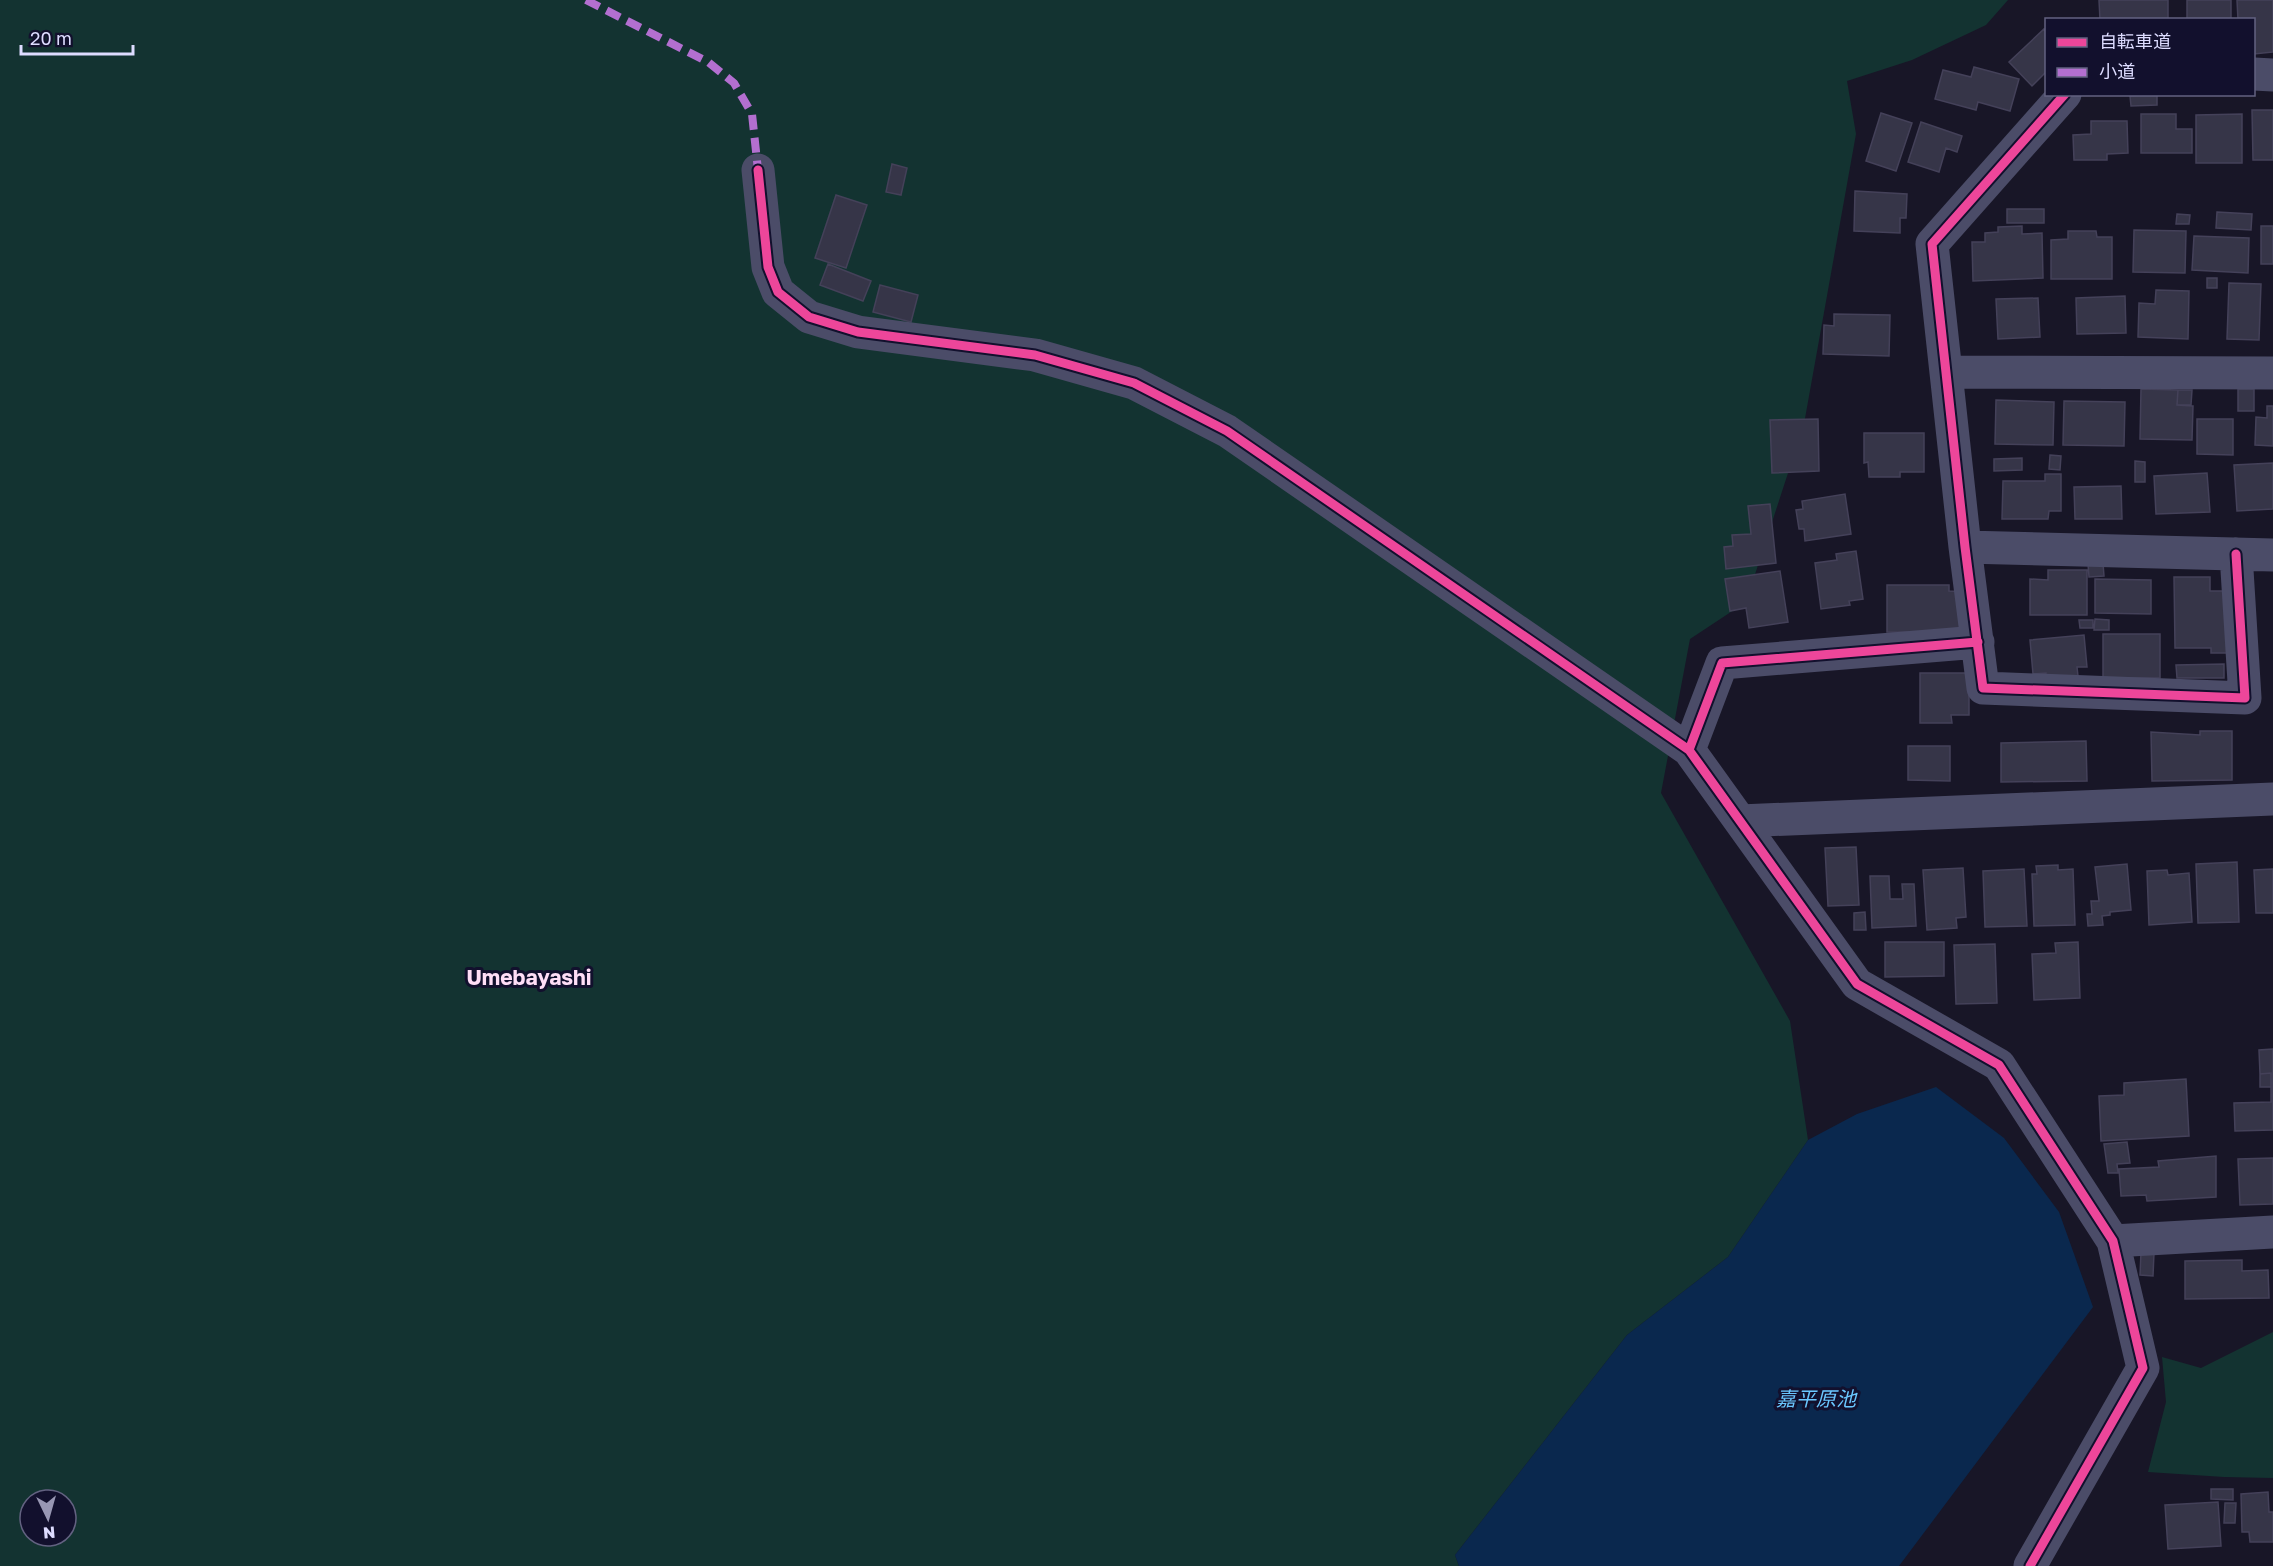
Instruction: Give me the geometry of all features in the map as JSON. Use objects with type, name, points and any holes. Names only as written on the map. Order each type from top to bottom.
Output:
[{"type":"street","points":[[2255,74],[2273,75]]},
{"type":"street","points":[[2063,96],[1932,244],[1965,548],[1983,688],[2244,698],[2236,555]]},
{"type":"street","points":[[758,170],[768,267],[778,292],[809,317],[858,332],[1035,355],[1134,383],[1227,431],[1689,750],[1857,984],[1999,1065],[2113,1241],[2143,1368],[2030,1566]]},
{"type":"street","points":[[1946,372],[2273,373]]},
{"type":"street","points":[[1965,548],[2273,555]]},
{"type":"street","points":[[1689,750],[1722,663],[1977,642]]},
{"type":"street","points":[[1740,821],[2273,799]]},
{"type":"street","points":[[2113,1241],[2273,1232]]},
{"type":"green space","points":[[0,0],[2008,0],[1986,25],[1912,60],[1847,81],[1856,134],[1804,424],[1746,602],[1690,639],[1661,793],[1790,1021],[1808,1140],[1728,1257],[1627,1335],[1455,1555],[1459,1566],[0,1566]]},
{"type":"green space","points":[[2273,1332],[2273,1478],[2148,1472],[2166,1402],[2162,1357],[2201,1368]]},
{"type":"water","name":"嘉平原池","points":[[1936,1087],[2004,1138],[2059,1212],[2093,1307],[1899,1566],[1459,1566],[1455,1555],[1627,1335],[1728,1257],[1808,1140],[1857,1114]]},
{"type":"building","points":[[2099,0],[2168,0],[2168,18],[2100,18]]},
{"type":"building","points":[[2187,0],[2231,0],[2231,18],[2187,18]]},
{"type":"building","points":[[2237,0],[2273,0],[2273,52],[2255,54],[2255,18],[2238,18]]},
{"type":"building","points":[[2044,29],[2045,73],[2032,86],[2009,62]]},
{"type":"building","points":[[1974,67],[2019,79],[2010,111],[1978,102],[1976,110],[1935,99],[1943,70],[1971,77]]},
{"type":"building","points":[[2130,96],[2157,96],[2157,105],[2131,106]]},
{"type":"building","points":[[2252,110],[2273,110],[2273,160],[2253,160]]},
{"type":"building","points":[[1881,113],[1912,123],[1896,171],[1866,161]]},
{"type":"building","points":[[2141,114],[2176,114],[2176,129],[2192,129],[2192,153],[2141,153]]},
{"type":"building","points":[[2242,114],[2242,163],[2196,163],[2196,115]]},
{"type":"building","points":[[2091,121],[2127,121],[2128,153],[2107,154],[2107,160],[2074,160],[2073,135],[2091,134]]},
{"type":"building","points":[[1921,122],[1962,136],[1957,152],[1946,148],[1939,172],[1908,162]]},
{"type":"building","points":[[892,164],[907,168],[901,195],[886,192]]},
{"type":"building","points":[[1855,191],[1907,194],[1906,218],[1900,218],[1900,233],[1854,231]]},
{"type":"building","points":[[836,195],[867,205],[846,268],[815,258]]},
{"type":"building","points":[[2007,209],[2044,209],[2044,223],[2007,223]]},
{"type":"building","points":[[2217,212],[2252,214],[2251,230],[2216,228]]},
{"type":"building","points":[[2177,214],[2190,215],[2189,224],[2176,224]]},
{"type":"building","points":[[2022,226],[2022,234],[2042,233],[2043,278],[1973,281],[1972,242],[1985,242],[1985,233],[1998,232],[1998,227]]},
{"type":"building","points":[[2261,226],[2273,226],[2273,264],[2261,264]]},
{"type":"building","points":[[2134,230],[2186,231],[2185,273],[2133,272]]},
{"type":"building","points":[[2068,231],[2096,231],[2097,237],[2112,237],[2112,279],[2051,279],[2051,240],[2068,239]]},
{"type":"building","points":[[2194,236],[2249,238],[2248,273],[2192,270]]},
{"type":"building","points":[[828,264],[871,281],[863,301],[820,285]]},
{"type":"building","points":[[2207,278],[2217,278],[2217,288],[2207,288]]},
{"type":"building","points":[[2229,283],[2261,284],[2259,340],[2227,339]]},
{"type":"building","points":[[880,285],[918,295],[911,322],[873,312]]},
{"type":"building","points":[[2156,290],[2189,291],[2188,339],[2138,337],[2139,303],[2155,304]]},
{"type":"building","points":[[2125,296],[2126,333],[2077,334],[2076,298]]},
{"type":"building","points":[[2038,298],[2040,337],[1998,339],[1996,299]]},
{"type":"building","points":[[1834,314],[1890,315],[1889,356],[1823,354],[1824,325],[1834,326]]},
{"type":"building","points":[[2141,389],[2178,390],[2177,405],[2193,406],[2192,440],[2140,439]]},
{"type":"building","points":[[2238,389],[2254,389],[2254,411],[2238,411]]},
{"type":"building","points":[[2178,390],[2192,390],[2191,405],[2177,405]]},
{"type":"building","points":[[1996,400],[2054,402],[2053,445],[1995,444]]},
{"type":"building","points":[[2064,401],[2125,402],[2124,446],[2063,445]]},
{"type":"building","points":[[2267,406],[2273,406],[2273,446],[2255,445],[2256,417],[2267,418]]},
{"type":"building","points":[[1818,419],[1819,471],[1772,473],[1770,420]]},
{"type":"building","points":[[2197,419],[2233,419],[2233,455],[2197,454]]},
{"type":"building","points":[[1864,433],[1924,433],[1924,472],[1900,472],[1900,477],[1869,477],[1868,462],[1864,463]]},
{"type":"building","points":[[2050,455],[2061,456],[2060,470],[2049,469]]},
{"type":"building","points":[[2022,458],[2022,470],[1994,471],[1994,459]]},
{"type":"building","points":[[2135,461],[2145,462],[2145,482],[2135,482]]},
{"type":"building","points":[[2273,463],[2273,509],[2237,511],[2234,465]]},
{"type":"building","points":[[2207,473],[2210,512],[2156,514],[2154,476]]},
{"type":"building","points":[[2045,474],[2061,474],[2061,511],[2049,511],[2048,519],[2002,519],[2003,481],[2045,481]]},
{"type":"building","points":[[2121,486],[2122,519],[2075,519],[2074,487]]},
{"type":"building","points":[[1845,494],[1851,534],[1805,541],[1804,529],[1799,529],[1796,510],[1803,509],[1802,501]]},
{"type":"building","points":[[1770,504],[1776,563],[1726,569],[1724,547],[1733,546],[1732,535],[1751,534],[1748,506]]},
{"type":"building","points":[[1856,551],[1863,599],[1849,601],[1850,605],[1821,609],[1815,563],[1837,560],[1836,554]]},
{"type":"building","points":[[2103,563],[2104,576],[2089,577],[2088,564]]},
{"type":"building","points":[[2048,570],[2087,570],[2087,615],[2030,615],[2030,579],[2048,580]]},
{"type":"building","points":[[1780,571],[1788,622],[1749,628],[1746,608],[1730,611],[1725,579]]},
{"type":"building","points":[[2174,577],[2210,577],[2210,591],[2236,591],[2236,653],[2211,653],[2211,648],[2175,648]]},
{"type":"building","points":[[2095,579],[2151,580],[2151,614],[2095,613]]},
{"type":"building","points":[[1887,585],[1949,585],[1949,591],[1969,592],[1969,633],[1887,632]]},
{"type":"building","points":[[2095,619],[2109,620],[2109,630],[2094,630]]},
{"type":"building","points":[[2079,620],[2093,620],[2093,628],[2080,628]]},
{"type":"building","points":[[2103,634],[2160,634],[2160,678],[2103,678]]},
{"type":"building","points":[[2084,635],[2087,667],[2077,667],[2078,676],[2047,683],[2046,673],[2033,674],[2030,640]]},
{"type":"building","points":[[2224,664],[2224,678],[2177,678],[2176,665]]},
{"type":"building","points":[[1920,673],[1969,673],[1969,715],[1951,715],[1952,723],[1920,723]]},
{"type":"building","points":[[2200,731],[2232,731],[2232,780],[2152,781],[2151,732],[2200,735]]},
{"type":"building","points":[[2086,741],[2087,781],[2001,782],[2001,743]]},
{"type":"building","points":[[1908,746],[1950,746],[1950,781],[1908,780]]},
{"type":"building","points":[[1856,847],[1859,905],[1828,906],[1825,848]]},
{"type":"building","points":[[2237,862],[2239,922],[2198,923],[2196,864]]},
{"type":"building","points":[[2127,864],[2131,910],[2110,912],[2110,915],[2102,916],[2103,925],[2088,926],[2087,914],[2092,914],[2091,901],[2099,901],[2095,867]]},
{"type":"building","points":[[2058,865],[2058,870],[2073,869],[2075,925],[2034,926],[2032,874],[2037,874],[2036,866]]},
{"type":"building","points":[[1963,868],[1966,917],[1956,918],[1957,928],[1927,930],[1923,870]]},
{"type":"building","points":[[2024,869],[2027,926],[1985,927],[1983,871]]},
{"type":"building","points":[[2273,869],[2273,913],[2256,913],[2254,870]]},
{"type":"building","points":[[2167,870],[2168,875],[2189,873],[2192,922],[2149,925],[2147,871]]},
{"type":"building","points":[[1870,876],[1889,876],[1890,899],[1903,899],[1902,884],[1914,884],[1916,926],[1872,928]]},
{"type":"building","points":[[1865,912],[1866,930],[1854,930],[1854,913]]},
{"type":"building","points":[[1885,942],[1944,942],[1944,976],[1885,977]]},
{"type":"building","points":[[2078,942],[2080,998],[2034,1000],[2032,954],[2056,953],[2055,943]]},
{"type":"building","points":[[1995,944],[1997,1003],[1956,1004],[1954,945]]},
{"type":"building","points":[[2273,1049],[2273,1130],[2235,1131],[2234,1103],[2271,1102],[2271,1073],[2260,1074],[2259,1050]]},
{"type":"building","points":[[2271,1073],[2271,1087],[2260,1087],[2260,1074]]},
{"type":"building","points":[[2186,1079],[2189,1136],[2101,1141],[2099,1096],[2124,1095],[2124,1083]]},
{"type":"building","points":[[2127,1142],[2130,1163],[2117,1164],[2118,1173],[2108,1173],[2104,1144]]},
{"type":"building","points":[[2216,1156],[2216,1197],[2147,1201],[2146,1195],[2121,1196],[2119,1169],[2159,1167],[2158,1161]]},
{"type":"building","points":[[2273,1158],[2273,1204],[2240,1205],[2238,1159]]},
{"type":"building","points":[[2141,1252],[2154,1253],[2153,1276],[2140,1275]]},
{"type":"building","points":[[2242,1260],[2242,1271],[2268,1270],[2269,1298],[2185,1299],[2185,1261]]},
{"type":"building","points":[[2211,1489],[2233,1489],[2233,1500],[2211,1499]]},
{"type":"building","points":[[2268,1492],[2269,1512],[2273,1512],[2273,1542],[2250,1542],[2249,1532],[2242,1532],[2241,1494]]},
{"type":"building","points":[[2218,1502],[2221,1546],[2168,1549],[2165,1505]]},
{"type":"building","points":[[2225,1503],[2236,1503],[2235,1523],[2224,1523]]},
{"type":"marked path","points":[[586,0],[708,62],[734,83],[752,114],[758,170]]},
{"type":"cycle path","points":[[2063,96],[1932,244],[1983,688],[2245,698],[2236,554]]},
{"type":"cycle path","points":[[758,170],[768,267],[778,292],[809,317],[858,332],[1035,355],[1134,383],[1227,431],[1689,750]]},
{"type":"cycle path","points":[[1978,642],[1722,663],[1689,750],[1857,984],[1999,1065],[2113,1241],[2143,1368],[2030,1566]]},
{"type":"district","name":"Umebayashi","points":[[529,978]]}]
